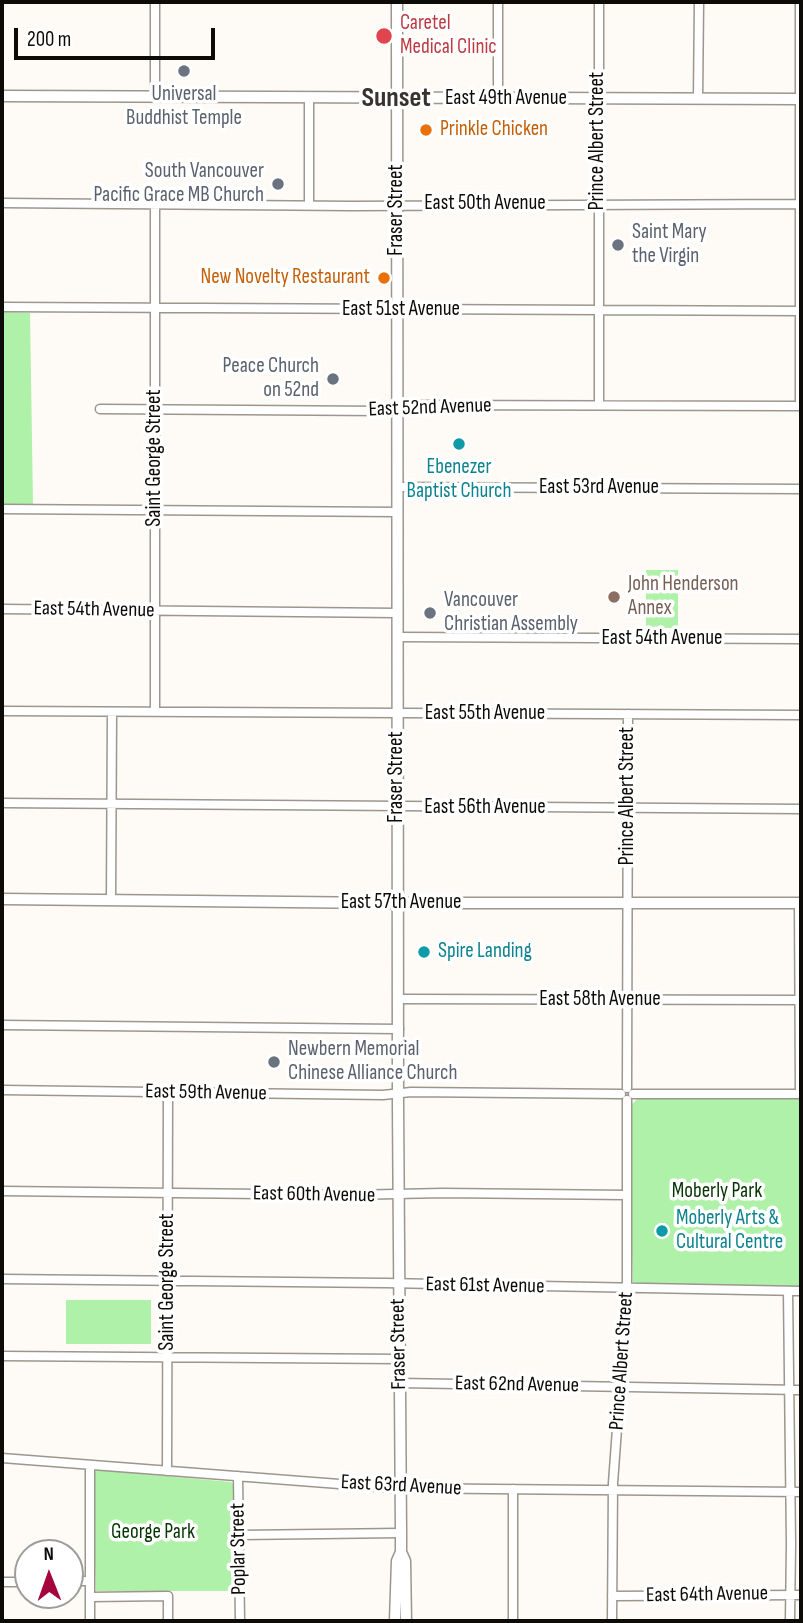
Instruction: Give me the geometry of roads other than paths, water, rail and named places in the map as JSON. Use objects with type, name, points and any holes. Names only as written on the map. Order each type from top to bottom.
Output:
[{"type":"street","points":[[155,2],[155,97]]},
{"type":"street","name":"Fraser Street","points":[[395,1621],[397,1561],[401,1552],[397,2]]},
{"type":"street","points":[[498,2],[498,99]]},
{"type":"street","name":"Prince Albert Street","points":[[599,2],[599,405]]},
{"type":"street","points":[[698,99],[699,2]]},
{"type":"street","points":[[800,2],[801,406]]},
{"type":"street","name":"East 49th Avenue","points":[[2,96],[800,99]]},
{"type":"street","points":[[309,98],[309,205]]},
{"type":"street","name":"East 50th Avenue","points":[[2,203],[801,204]]},
{"type":"street","name":"Saint George Street","points":[[155,205],[155,712]]},
{"type":"street","name":"East 51st Avenue","points":[[2,307],[801,312]]},
{"type":"street","name":"East 52nd Avenue","points":[[100,409],[386,411],[407,405],[801,406]]},
{"type":"street","name":"East 53rd Avenue","points":[[397,487],[801,489]]},
{"type":"street","points":[[2,509],[397,512]]},
{"type":"street","name":"East 54th Avenue","points":[[2,609],[397,613]]},
{"type":"street","name":"East 54th Avenue","points":[[397,637],[801,639]]},
{"type":"street","name":"East 55th Avenue","points":[[2,711],[801,715]]},
{"type":"street","points":[[111,900],[112,712]]},
{"type":"street","name":"Prince Albert Street","points":[[612,1621],[613,1491],[627,1288],[628,714]]},
{"type":"street","name":"East 56th Avenue","points":[[2,803],[801,809]]},
{"type":"street","name":"East 57th Avenue","points":[[2,899],[800,903]]},
{"type":"street","points":[[800,903],[801,1094]]},
{"type":"street","name":"East 58th Avenue","points":[[399,999],[800,1000]]},
{"type":"street","points":[[2,1025],[399,1029]]},
{"type":"street","name":"East 59th Avenue","points":[[2,1090],[168,1093],[801,1094]]},
{"type":"street","name":"Saint George Street","points":[[167,1471],[168,1093]]},
{"type":"street","name":"East 60th Avenue","points":[[2,1191],[627,1195]]},
{"type":"street","name":"East 61st Avenue","points":[[2,1279],[801,1292]]},
{"type":"street","points":[[788,1291],[790,1621]]},
{"type":"street","points":[[2,1356],[400,1359]]},
{"type":"street","name":"East 62nd Avenue","points":[[400,1383],[801,1390]]},
{"type":"street","name":"East 63rd Avenue","points":[[2,1458],[401,1489],[801,1492]]},
{"type":"street","points":[[90,1465],[90,1621]]},
{"type":"street","name":"Poplar Street","points":[[238,1476],[240,1621]]},
{"type":"street","points":[[513,1489],[513,1621]]},
{"type":"street","points":[[239,1535],[401,1533]]},
{"type":"street","name":"Fraser Street","points":[[401,1552],[405,1561],[406,1621]]},
{"type":"street","points":[[84,1581],[90,1581]]},
{"type":"street","name":"East 64th Avenue","points":[[612,1596],[801,1595]]},
{"type":"street","points":[[90,1597],[168,1596],[168,1621]]},
{"type":"place","name":"Caretel Medical Clinic","points":[[384,36]]},
{"type":"place","name":"Universal Buddhist Temple","points":[[184,71]]},
{"type":"place","name":"Prinkle Chicken","points":[[426,130]]},
{"type":"place","name":"South Vancouver Pacific Grace MB Church","points":[[278,184]]},
{"type":"place","name":"Saint Mary the Virgin","points":[[618,245]]},
{"type":"place","name":"New Novelty Restaurant","points":[[384,278]]},
{"type":"place","name":"Peace Church on 52nd","points":[[333,379]]},
{"type":"place","name":"Ebenezer Baptist Church","points":[[459,444]]},
{"type":"place","name":"John Henderson Annex","points":[[614,597]]},
{"type":"place","name":"Vancouver Christian Assembly","points":[[430,613]]},
{"type":"place","name":"Spire Landing","points":[[424,952]]},
{"type":"place","name":"Newbern Memorial Chinese Alliance Church","points":[[274,1062]]},
{"type":"place","name":"Moberly Arts & Cultural Centre","points":[[662,1231]]},
{"type":"district","name":"Sunset","points":[[396,99]]},
{"type":"park label","name":"Moberly Park","points":[[717,1192]]},
{"type":"park label","name":"George Park","points":[[153,1533]]}]
